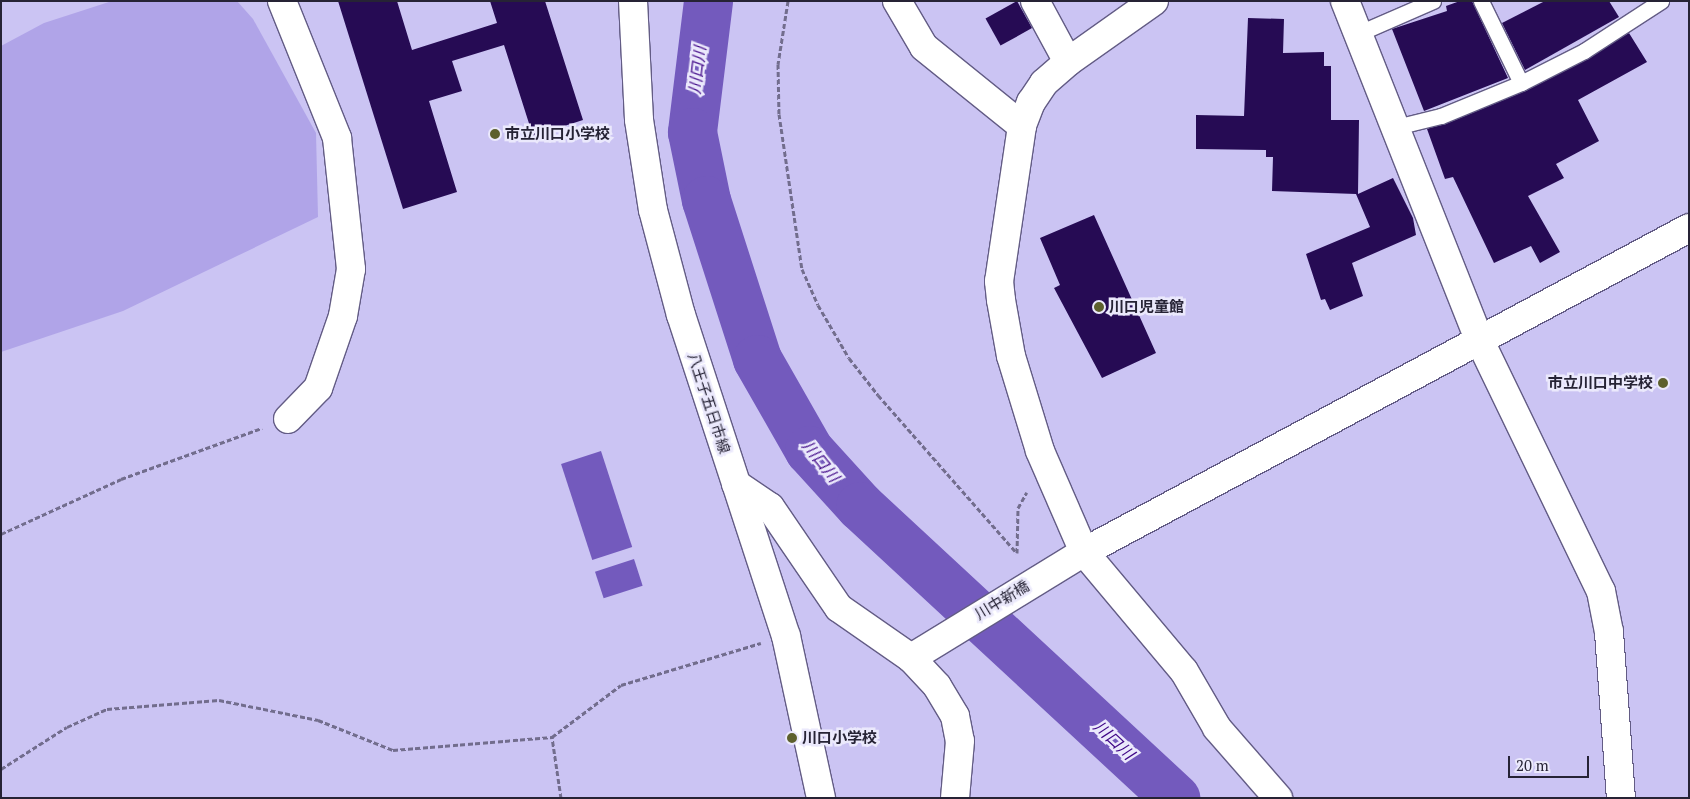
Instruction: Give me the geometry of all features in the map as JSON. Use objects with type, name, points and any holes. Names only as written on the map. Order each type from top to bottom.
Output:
[{"type":"street","points":[[282,1],[337,138],[351,269],[343,316],[318,388],[288,419]]},
{"type":"street","name":"八王子五日市線","points":[[632,1],[639,120],[653,210],[681,315],[786,636],[821,798]]},
{"type":"street","points":[[897,1],[924,47],[1022,126]]},
{"type":"street","points":[[1035,1],[1068,62]]},
{"type":"street","points":[[1154,1],[1068,62],[1044,83],[1022,126],[999,281],[1011,356],[1052,479],[1084,552],[1184,670],[1217,728],[1278,798]]},
{"type":"street","points":[[1345,1],[1392,128],[1479,339],[1601,591],[1609,632],[1621,798]]},
{"type":"street","name":"川中新橋","points":[[911,658],[957,627],[1046,573],[1689,228]]},
{"type":"street","points":[[736,484],[778,517],[839,608],[911,658],[937,686],[956,716],[960,741],[955,798]]},
{"type":"lane","points":[[1357,34],[1433,1]]},
{"type":"lane","points":[[1482,1],[1521,83]]},
{"type":"lane","points":[[1392,128],[1441,116],[1521,83],[1584,51],[1661,1]]},
{"type":"path","points":[[788,1],[778,64],[779,114],[802,269],[818,305],[849,358],[878,395],[1017,553],[1018,508],[1031,484],[1052,479]]},
{"type":"path","points":[[1,534],[121,479],[288,419]]},
{"type":"path","points":[[1,769],[67,727],[107,709],[219,700],[318,720],[393,750],[552,737],[621,685],[786,636]]},
{"type":"path","points":[[552,737],[561,798]]},
{"type":"shaded area","points":[[112,1],[237,1],[253,19],[316,133],[318,217],[123,311],[1,352],[1,46],[44,23]]},
{"type":"shaded area","points":[[601,451],[632,547],[592,560],[561,464]]},
{"type":"shaded area","points":[[634,559],[643,586],[604,598],[595,572]]},
{"type":"building","points":[[338,1],[397,1],[412,50],[497,23],[490,1],[545,1],[583,120],[533,136],[504,45],[452,61],[462,91],[429,101],[457,192],[403,209]]},
{"type":"building","points":[[1017,1],[1032,28],[1001,46],[986,18]]},
{"type":"building","points":[[1460,1],[1472,1],[1508,78],[1424,111],[1392,29],[1447,11],[1446,6]]},
{"type":"building","points":[[1545,1],[1609,1],[1619,17],[1525,70],[1502,23]]},
{"type":"building","points":[[1248,18],[1284,19],[1283,53],[1324,52],[1324,66],[1331,66],[1331,120],[1359,120],[1358,194],[1393,178],[1413,218],[1416,235],[1352,263],[1363,296],[1330,310],[1325,299],[1321,300],[1306,254],[1370,227],[1356,194],[1272,191],[1273,157],[1266,157],[1266,150],[1196,149],[1196,115],[1244,116]]},
{"type":"building","points":[[1629,33],[1647,62],[1578,100],[1599,141],[1556,164],[1564,178],[1528,196],[1560,252],[1540,263],[1531,246],[1494,263],[1453,177],[1445,179],[1427,129],[1525,91]]},
{"type":"building","name":"川口児童館","points":[[1094,215],[1156,353],[1102,378],[1054,288],[1060,285],[1040,238]]},
{"type":"waterway","name":"川口川","points":[[708,1],[692,132],[706,200],[757,359],[809,450],[860,506],[1175,798]]},
{"type":"place","name":"市立川口小学校","points":[[495,134]]},
{"type":"place","name":"川口児童館","points":[[1099,307]]},
{"type":"place","name":"市立川口中学校","points":[[1663,383]]},
{"type":"place","name":"川口小学校","points":[[792,738]]}]
